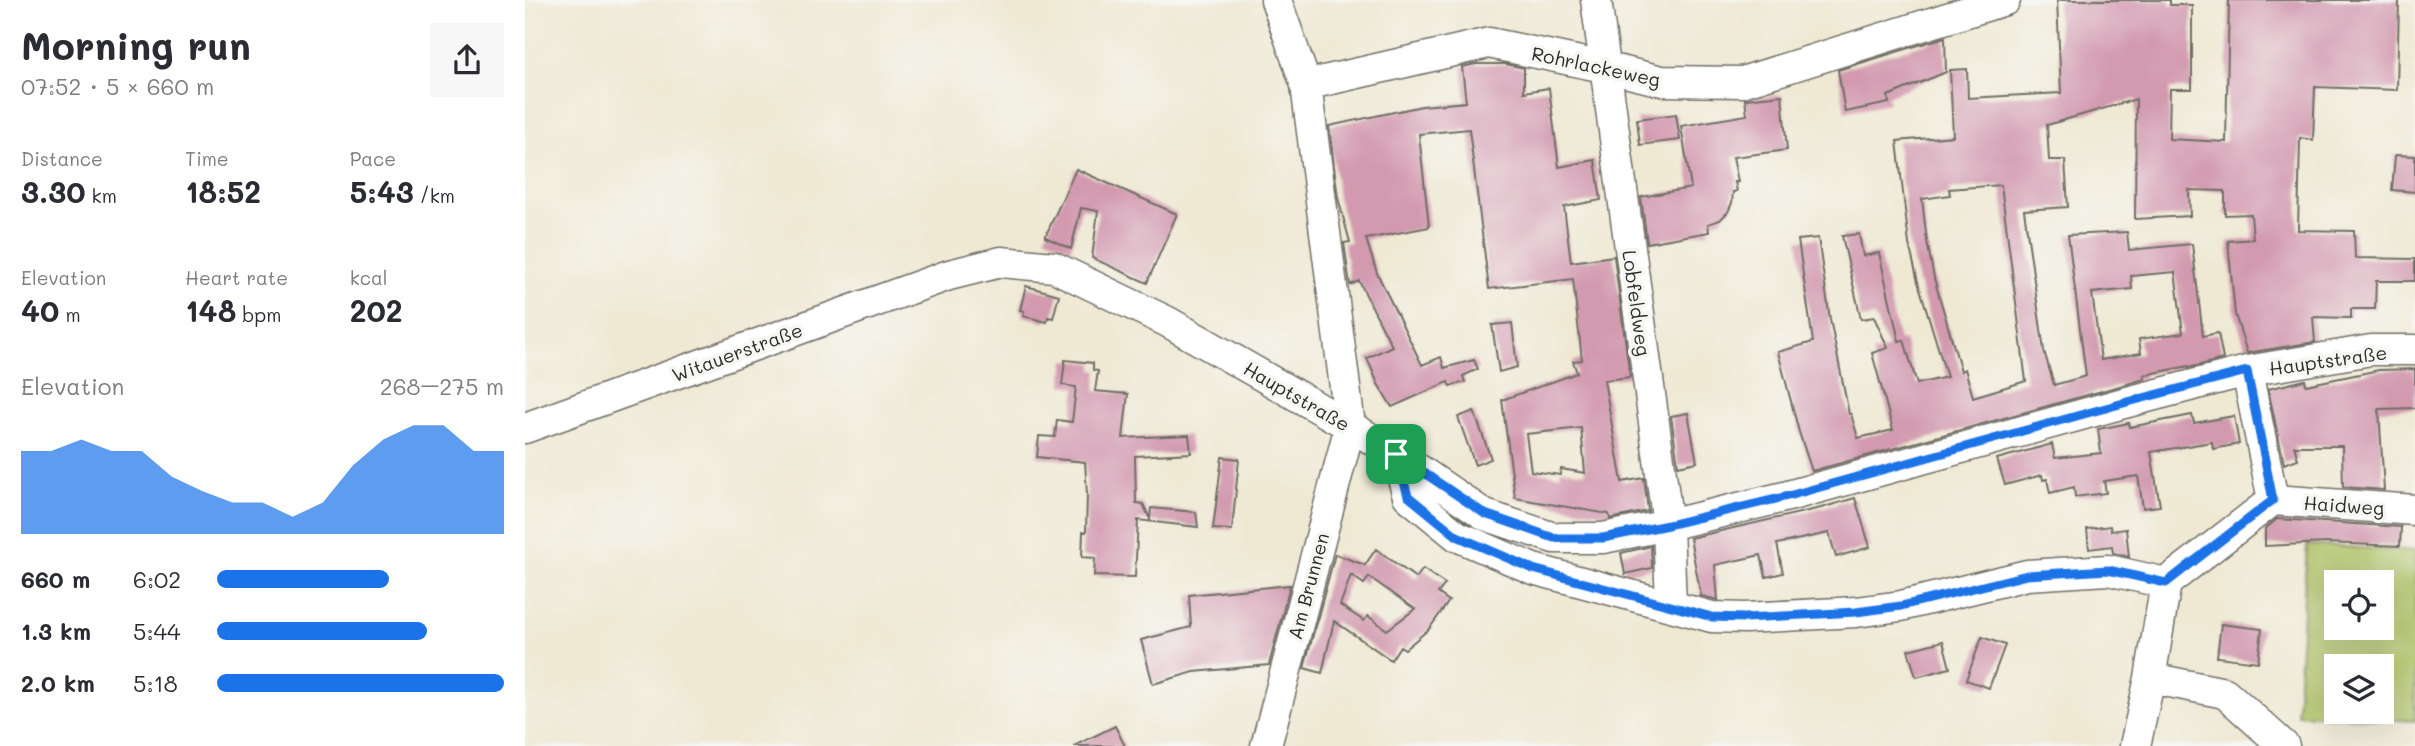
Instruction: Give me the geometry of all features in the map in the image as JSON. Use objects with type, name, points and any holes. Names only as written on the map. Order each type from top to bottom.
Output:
[{"type":"street","points":[[1276,0],[1306,85],[1350,426]]},
{"type":"street","name":"Lobfeldweg","points":[[1596,0],[1668,525],[1671,606]]},
{"type":"street","name":"Rohrlackeweg","points":[[1306,85],[1489,43],[1662,81],[1742,82],[2005,0]]},
{"type":"street","name":"Hauptstraße","points":[[949,275],[1001,262],[1054,267],[1168,322],[1350,426],[1485,514],[1554,538],[1603,538],[1668,525],[1788,496],[2247,371],[2371,350],[2415,350]]},
{"type":"street","name":"Witauerstraße","points":[[525,428],[949,275]]},
{"type":"street","points":[[2135,746],[2166,583],[2273,500],[2247,371]]},
{"type":"street","name":"Am Brunnen","points":[[1266,746],[1350,426]]},
{"type":"street","points":[[1396,454],[1408,496],[1457,536],[1533,569],[1712,617],[1745,618],[1856,612],[1901,606],[2027,575],[2108,570],[2166,583]]},
{"type":"street","name":"Haidweg","points":[[2273,500],[2415,510]]},
{"type":"street","points":[[2150,678],[2225,693],[2284,746]]},
{"type":"green space","points":[[2307,545],[2415,551],[2415,721],[2394,720],[2394,654],[2324,654],[2324,716],[2297,714]]},
{"type":"building","points":[[2057,0],[2170,0],[2170,5],[2192,5],[2192,89],[2170,89],[2169,139],[2226,142],[2229,0],[2399,0],[2397,90],[2315,87],[2313,140],[2300,138],[2298,230],[2354,231],[2355,258],[2415,259],[2415,281],[2376,281],[2375,309],[2351,309],[2351,318],[2313,317],[2315,342],[2247,353],[2235,314],[2228,241],[2253,239],[2251,214],[2225,215],[2225,191],[2189,190],[2190,216],[2135,219],[2136,99],[2047,125],[2049,160],[2065,160],[2068,207],[2024,210],[2044,351],[2054,385],[2086,376],[2068,235],[2127,232],[2129,250],[2192,244],[2203,336],[2218,333],[2223,359],[2144,375],[2145,379],[1812,471],[1778,352],[1813,342],[1798,240],[1818,238],[1830,319],[1849,414],[1858,438],[1893,430],[1872,353],[1888,348],[1874,317],[1861,319],[1842,236],[1859,234],[1863,256],[1879,253],[1899,341],[1904,340],[1917,384],[1947,377],[1909,244],[1897,141],[1953,136],[1950,70],[1967,69],[1968,98],[2061,93]],"holes":[[[2001,185],[2026,381],[1973,397],[1965,369],[1961,371],[1934,278],[1922,199],[1950,195],[1949,189]],[[2175,272],[2183,333],[2139,339],[2141,353],[2101,360],[2092,293],[2132,289],[2131,276]]]},
{"type":"building","points":[[1945,37],[1946,72],[1888,96],[1889,103],[1845,112],[1838,70]]},
{"type":"building","points":[[1506,64],[1524,68],[1524,92],[1549,88],[1559,167],[1595,160],[1601,200],[1564,207],[1571,262],[1614,256],[1630,377],[1604,380],[1622,482],[1644,478],[1648,511],[1610,519],[1609,514],[1515,498],[1502,400],[1577,373],[1573,361],[1582,360],[1573,279],[1489,289],[1469,129],[1419,134],[1429,227],[1366,239],[1377,273],[1422,365],[1441,357],[1444,368],[1474,360],[1478,369],[1463,376],[1465,382],[1450,386],[1448,382],[1392,407],[1367,358],[1392,346],[1359,281],[1350,285],[1344,243],[1350,242],[1338,198],[1329,126],[1422,106],[1466,102],[1462,67]],"holes":[[[1581,428],[1585,473],[1561,469],[1560,475],[1531,471],[1526,434]]]},
{"type":"building","points":[[1782,95],[1787,150],[1733,157],[1737,191],[1733,192],[1728,212],[1720,220],[1708,224],[1709,232],[1647,243],[1641,197],[1691,188],[1681,126],[1747,115],[1745,99]]},
{"type":"building","points":[[1676,114],[1680,140],[1640,145],[1637,119]]},
{"type":"building","points":[[2395,155],[2415,156],[2415,192],[2392,190]]},
{"type":"building","points":[[1076,169],[1177,214],[1147,283],[1092,258],[1098,211],[1081,208],[1071,249],[1045,237]]},
{"type":"building","points":[[1026,286],[1059,295],[1053,318],[1048,317],[1047,322],[1023,316],[1024,311],[1020,310]]},
{"type":"building","points":[[1512,323],[1517,367],[1499,372],[1492,325]]},
{"type":"building","points":[[1065,360],[1093,363],[1093,370],[1098,371],[1095,391],[1128,394],[1123,438],[1189,435],[1191,453],[1135,456],[1136,503],[1143,504],[1150,519],[1151,508],[1196,512],[1198,527],[1138,520],[1135,577],[1094,576],[1095,558],[1082,557],[1083,532],[1086,532],[1085,462],[1037,457],[1039,436],[1055,437],[1057,420],[1072,422],[1076,387],[1062,385]]},
{"type":"building","points":[[2415,369],[2415,408],[2379,409],[2384,490],[2343,487],[2342,446],[2294,446],[2298,459],[2284,464],[2268,389],[2305,380],[2306,385],[2379,370]]},
{"type":"building","points":[[1474,411],[1491,459],[1475,465],[1458,417]]},
{"type":"building","points":[[1688,413],[1697,462],[1678,466],[1671,416]]},
{"type":"building","points":[[2192,415],[2194,423],[2234,416],[2239,444],[2213,449],[2212,442],[2151,452],[2160,506],[2143,508],[2138,476],[2104,481],[2106,493],[2075,497],[2074,487],[2050,493],[2047,479],[2043,480],[2042,475],[2005,485],[1997,459],[2052,444],[2055,458],[2101,453],[2098,429],[2129,423],[2130,427]]},
{"type":"building","points":[[1222,457],[1239,459],[1232,530],[1213,529]]},
{"type":"building","points":[[1855,498],[1870,547],[1836,557],[1829,533],[1777,544],[1783,573],[1766,577],[1761,555],[1715,565],[1718,600],[1701,596],[1690,538]]},
{"type":"building","points":[[2277,519],[2401,527],[2400,546],[2326,543],[2265,546],[2265,529]]},
{"type":"building","points":[[2110,526],[2111,531],[2126,529],[2129,557],[2113,553],[2112,546],[2089,549],[2087,529]]},
{"type":"building","points":[[1651,546],[1652,568],[1625,574],[1621,553]]},
{"type":"building","points":[[1376,549],[1416,578],[1423,569],[1445,584],[1438,593],[1449,601],[1429,629],[1405,649],[1400,646],[1391,660],[1334,621],[1322,673],[1304,668],[1335,554],[1365,565]],"holes":[[[1351,575],[1364,584],[1369,577],[1415,609],[1387,630],[1368,616],[1364,621],[1340,605]]]},
{"type":"building","points":[[1290,585],[1269,665],[1194,672],[1153,684],[1141,640],[1191,627],[1189,595]]},
{"type":"building","points":[[2221,624],[2262,629],[2258,662],[2217,657]]},
{"type":"building","points":[[1982,637],[2005,645],[1989,688],[1966,680]]},
{"type":"building","points":[[1943,641],[1950,668],[1916,677],[1908,650]]},
{"type":"building","points":[[1115,726],[1125,746],[1074,746]]},
{"type":"route","points":[[2247,371],[2273,500],[2166,583],[2108,570],[2027,575],[1901,606],[1856,612],[1745,618],[1712,617],[1533,569],[1457,536],[1408,496],[1396,454],[1485,514],[1554,538],[1603,538],[1788,496],[2247,371]]}]
